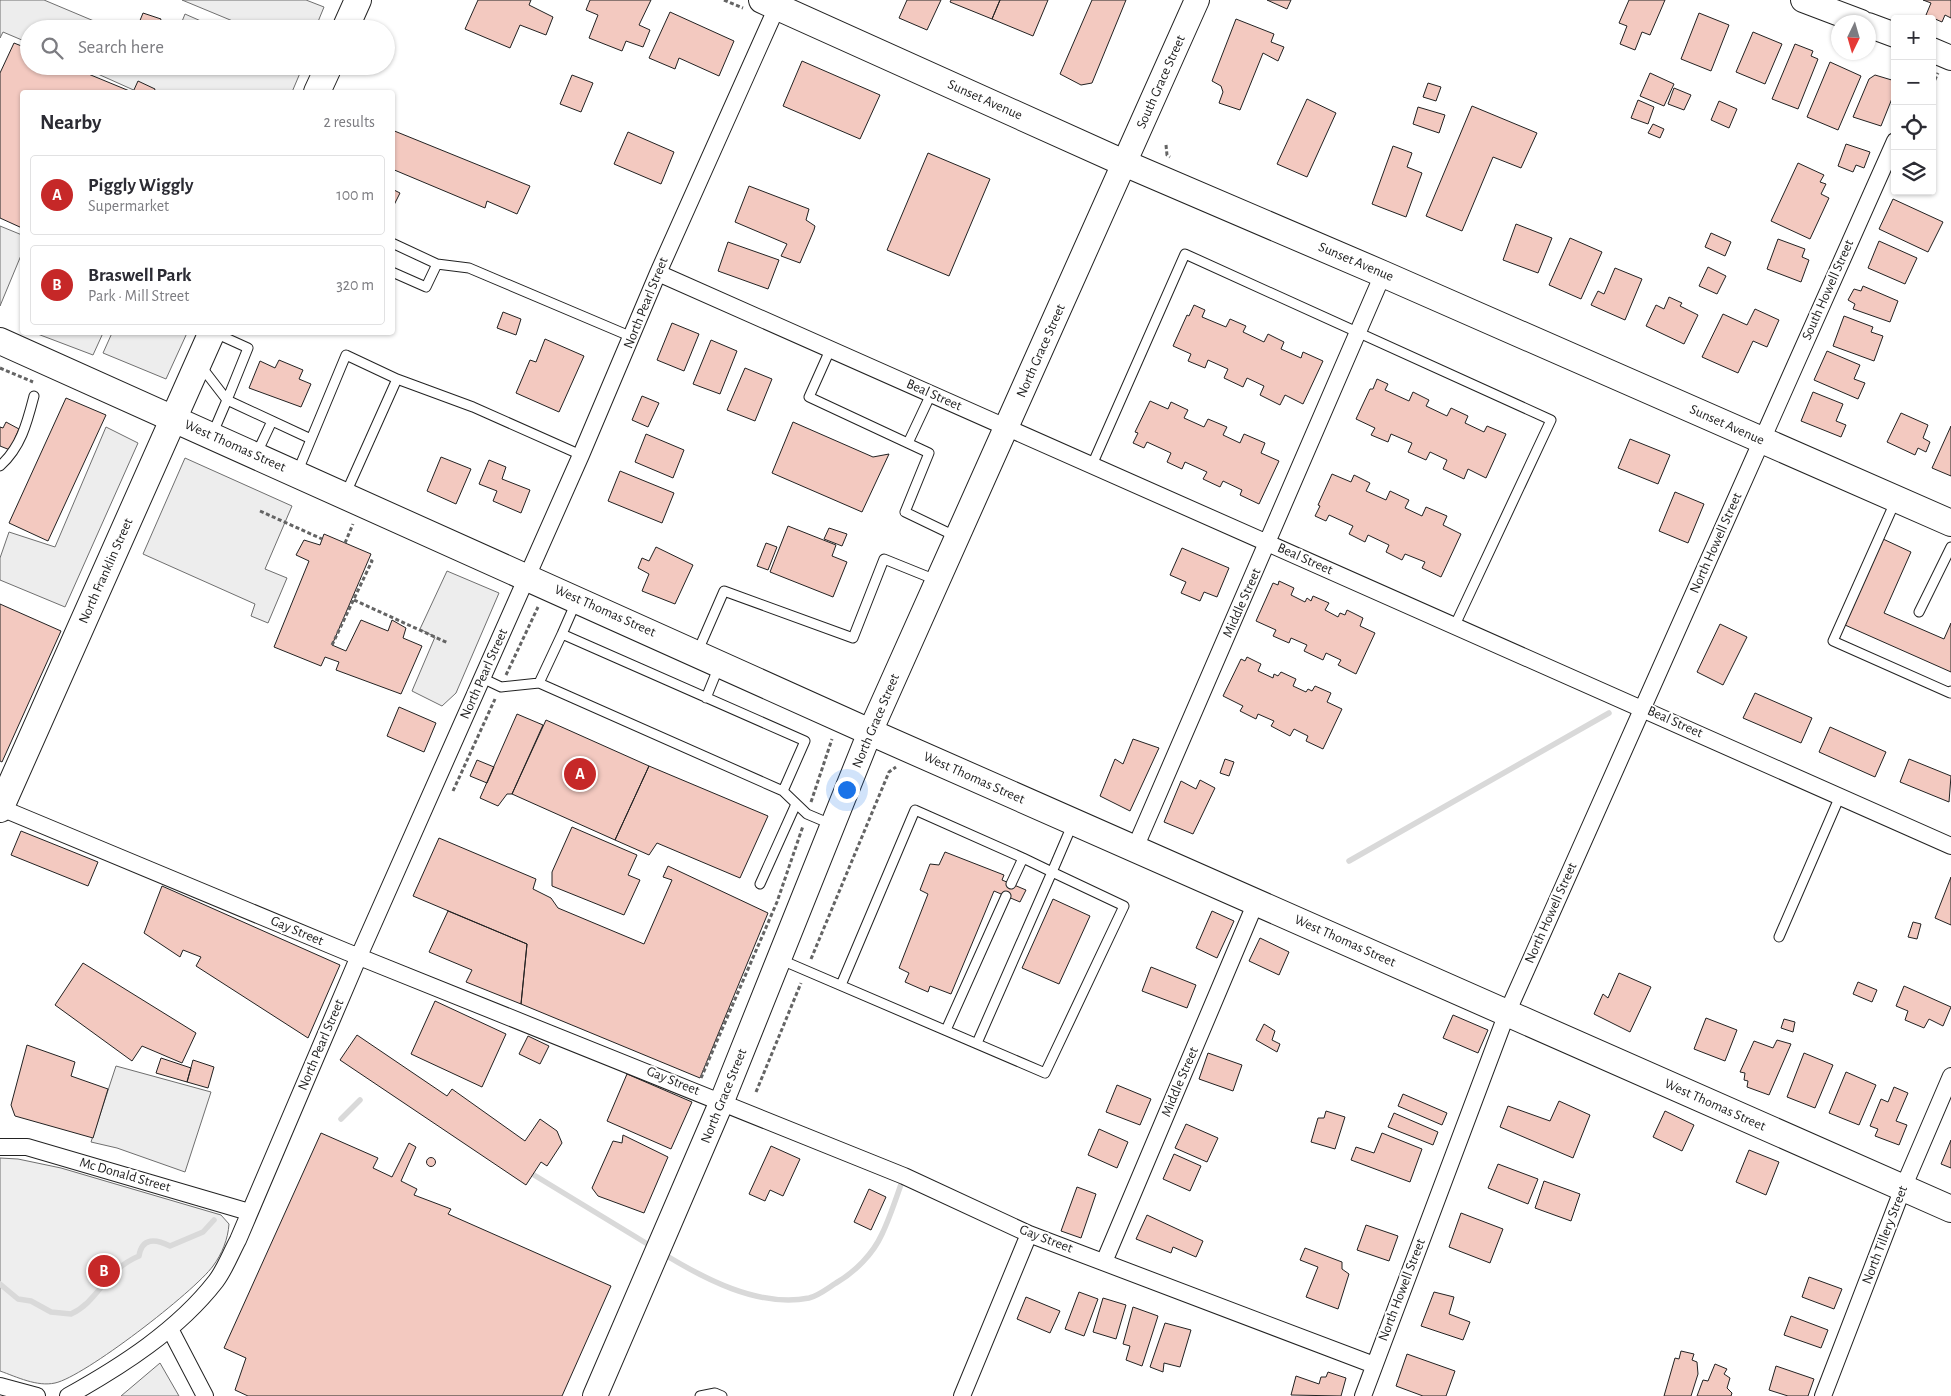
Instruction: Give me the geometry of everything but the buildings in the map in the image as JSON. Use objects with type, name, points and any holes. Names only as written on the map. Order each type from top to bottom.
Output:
[{"type":"main road","points":[[349,20],[358,0]]},
{"type":"main road","name":"South Grace Street","points":[[1124,163],[1196,0]]},
{"type":"main road","points":[[1803,0],[1843,15]]},
{"type":"main road","name":"Sunset Avenue","points":[[773,2],[1124,163],[1384,274],[1951,523]]},
{"type":"main road","points":[[1876,28],[1891,34]]},
{"type":"main road","points":[[318,90],[325,75]]},
{"type":"main road","name":"North Grace Street","points":[[595,1396],[722,1101],[870,732],[1124,163]]},
{"type":"main road","name":"North Franklin Street","points":[[2,798],[212,335]]},
{"type":"main road","name":"West Thomas Street","points":[[0,341],[297,474],[345,508],[528,576],[573,609],[697,653],[870,732],[1951,1209]]},
{"type":"street","name":"North Pearl Street","points":[[68,1396],[170,1329],[216,1280],[238,1240],[248,1212],[358,956],[528,576],[632,337],[773,2]]},
{"type":"street","name":"South Howell Street","points":[[1762,440],[1891,150]]},
{"type":"street","name":"Beal Street","points":[[658,273],[1951,846]]},
{"type":"street","name":"Middle Street","points":[[1135,848],[1384,274]]},
{"type":"street","name":"North Howell Street","points":[[1363,1396],[1507,1013],[1762,440]]},
{"type":"street","name":"Gay Street","points":[[2,798],[358,956],[722,1101],[904,1176],[1029,1234],[1374,1365]]},
{"type":"street","name":"Middle Street","points":[[1104,1262],[1256,902]]},
{"type":"street","name":"North Tillery Street","points":[[1823,1396],[1903,1188],[1951,1076]]},
{"type":"street","name":"Mc Donald Street","points":[[0,1147],[27,1147],[248,1212]]},
{"type":"street","points":[[962,1396],[1029,1234]]},
{"type":"street","points":[[170,1329],[205,1396]]},
{"type":"street","points":[[0,1386],[37,1396]]},
{"type":"lane","points":[[395,245],[437,264],[469,268],[632,337]]},
{"type":"lane","points":[[1092,465],[1185,254],[1551,420],[1455,625]]},
{"type":"lane","points":[[395,273],[426,287],[437,264]]},
{"type":"lane","points":[[211,436],[248,348],[220,335]]},
{"type":"lane","points":[[830,350],[810,397],[929,453],[905,512],[957,537]]},
{"type":"lane","points":[[297,474],[346,355],[397,379],[473,407],[581,455]]},
{"type":"lane","points":[[198,363],[227,400],[311,438]]},
{"type":"lane","points":[[345,508],[397,379]]},
{"type":"lane","points":[[908,443],[932,394]]},
{"type":"lane","points":[[0,466],[14,453],[27,425],[34,396]]},
{"type":"lane","points":[[256,456],[272,421]]},
{"type":"lane","points":[[1896,499],[1833,641],[1950,693],[1951,691]]},
{"type":"lane","points":[[1919,612],[1951,547]]},
{"type":"lane","points":[[697,653],[724,591],[852,638],[884,559],[938,581]]},
{"type":"lane","points":[[539,683],[573,609]]},
{"type":"lane","points":[[562,634],[805,742],[782,791]]},
{"type":"lane","points":[[706,698],[720,664]]},
{"type":"lane","points":[[482,678],[500,687],[539,683],[782,791],[807,814],[833,825]]},
{"type":"lane","points":[[1780,937],[1840,796]]},
{"type":"lane","points":[[760,884],[796,804]]},
{"type":"lane","points":[[779,959],[1045,1073],[1124,906],[1023,858],[914,810],[841,985]]},
{"type":"lane","points":[[977,1043],[1074,822]]},
{"type":"lane","points":[[1011,884],[1023,858]]},
{"type":"lane","points":[[946,1030],[1006,896]]},
{"type":"lane","points":[[700,1396],[715,1393],[722,1396]]},
{"type":"path","points":[[345,508],[353,524],[362,528]]},
{"type":"path","points":[[260,511],[322,539]]},
{"type":"path","points":[[345,543],[353,524]]},
{"type":"path","points":[[332,645],[372,561],[369,560]]},
{"type":"path","points":[[354,600],[448,643]]},
{"type":"path","points":[[451,796],[537,606],[573,609]]},
{"type":"path","points":[[701,1078],[777,902],[833,740],[828,732]]},
{"type":"path","points":[[756,1092],[889,772],[895,768],[902,767]]},
{"type":"shaded area","points":[[0,0],[44,0],[92,20],[20,20],[20,39],[3,32],[0,38]]},
{"type":"shaded area","points":[[182,0],[306,0],[324,7],[319,20],[230,20]]},
{"type":"shaded area","points":[[185,14],[199,20],[183,20]]},
{"type":"shaded area","points":[[100,75],[299,75],[293,90],[134,90]]},
{"type":"shaded area","points":[[0,226],[20,234],[20,258],[0,306]]},
{"type":"shaded area","points":[[40,335],[102,335],[93,355]]},
{"type":"shaded area","points":[[111,335],[186,335],[166,379],[103,353]]},
{"type":"shaded area","points":[[106,427],[138,443],[65,607],[0,580],[0,558],[9,532],[55,547]]},
{"type":"shaded area","points":[[185,458],[292,506],[265,569],[287,578],[268,623],[251,616],[255,604],[143,554]]},
{"type":"shaded area","points":[[447,571],[499,593],[456,693],[442,706],[412,691],[435,637],[420,629]]},
{"type":"shaded area","points":[[116,1066],[211,1092],[185,1172],[117,1148],[91,1142]]},
{"type":"shaded area","points":[[0,1158],[18,1159],[61,1168],[221,1215],[229,1224],[224,1246],[213,1266],[184,1294],[138,1332],[89,1366],[69,1377],[48,1384],[27,1381],[0,1371]]},
{"type":"shaded area","points":[[160,1363],[179,1396],[121,1396]]},
{"type":"waterway","points":[[1349,861],[1609,713]]},
{"type":"waterway","points":[[341,1119],[360,1100]]},
{"type":"waterway","points":[[534,1175],[654,1248]]},
{"type":"waterway","points":[[662,1253],[713,1281],[751,1295],[770,1299],[790,1300],[809,1298],[823,1292],[850,1274],[874,1249],[885,1227],[904,1176]]},
{"type":"waterway","points":[[0,1284],[18,1299],[31,1301],[51,1312],[71,1314],[89,1301],[118,1269],[139,1256],[143,1245],[146,1243],[155,1241],[170,1246],[203,1232],[214,1220]]},
{"type":"place","name":"Piggly Wiggly","points":[[580,774]]},
{"type":"place","name":"Braswell Park","points":[[104,1271]]}]
